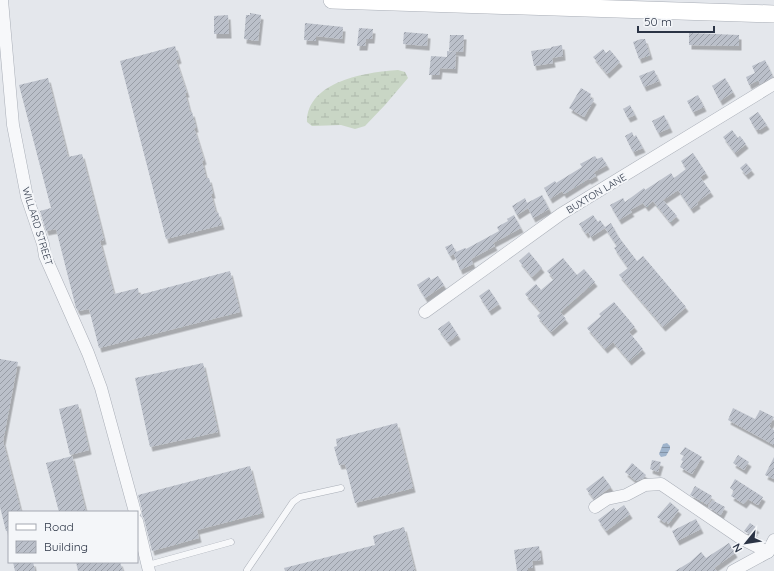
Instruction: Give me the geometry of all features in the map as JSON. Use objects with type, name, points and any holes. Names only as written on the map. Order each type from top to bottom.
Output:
[{"type":"main road","points":[[332,0],[774,14]]},
{"type":"street","name":"WILLARD STREET","points":[[2,0],[13,125],[27,197],[43,244],[45,256],[88,353],[101,388],[135,511]]},
{"type":"street","name":"BUXTON LANE","points":[[425,312],[562,214],[774,84]]},
{"type":"street","points":[[595,507],[607,499],[626,495],[645,485],[660,484],[742,539],[768,552]]},
{"type":"street","points":[[138,525],[149,568]]},
{"type":"street","points":[[733,571],[768,552],[774,540]]},
{"type":"lane","points":[[246,570],[293,502],[300,497],[341,488]]},
{"type":"lane","points":[[149,568],[231,542]]},
{"type":"green space","points":[[398,70],[405,72],[408,78],[365,126],[355,129],[341,125],[312,126],[307,122],[310,108],[317,97],[328,88],[341,81],[371,73]]},
{"type":"water","points":[[667,443],[670,446],[670,449],[666,456],[661,457],[659,454],[663,444]]},
{"type":"building","points":[[250,13],[261,15],[258,41],[244,39],[246,15],[250,15]]},
{"type":"building","points":[[228,15],[229,34],[214,34],[214,16]]},
{"type":"building","points":[[305,23],[343,27],[342,39],[316,36],[316,41],[304,40]]},
{"type":"building","points":[[359,28],[373,29],[372,39],[366,39],[365,46],[357,46]]},
{"type":"building","points":[[404,32],[428,34],[427,46],[403,44]]},
{"type":"building","points":[[689,33],[739,35],[739,46],[689,45]]},
{"type":"building","points":[[450,35],[464,35],[463,52],[449,51]]},
{"type":"building","points":[[645,39],[650,55],[639,59],[633,42]]},
{"type":"building","points":[[562,45],[563,56],[552,58],[553,63],[534,66],[531,51]]},
{"type":"building","points":[[175,46],[179,59],[176,60],[187,93],[185,93],[190,112],[192,112],[196,128],[194,128],[204,160],[202,161],[206,178],[209,178],[216,213],[218,212],[222,225],[166,239],[120,61]]},
{"type":"building","points":[[603,49],[606,53],[610,50],[620,62],[607,74],[593,57]]},
{"type":"building","points":[[447,51],[456,52],[455,69],[440,68],[439,75],[429,75],[431,56],[447,57]]},
{"type":"building","points":[[765,60],[773,77],[760,84],[758,80],[749,85],[746,77],[755,73],[752,66]]},
{"type":"building","points":[[654,70],[659,81],[644,87],[639,76]]},
{"type":"building","points":[[48,78],[68,157],[82,154],[104,240],[100,241],[114,294],[138,288],[139,295],[230,271],[240,312],[99,348],[89,309],[78,311],[76,308],[56,229],[46,231],[40,211],[51,208],[19,85]]},
{"type":"building","points":[[725,78],[733,92],[720,101],[712,86]]},
{"type":"building","points":[[581,88],[591,94],[590,97],[594,100],[584,117],[569,108]]},
{"type":"building","points":[[698,95],[704,107],[693,112],[687,101]]},
{"type":"building","points":[[630,105],[635,115],[628,118],[623,109]]},
{"type":"building","points":[[758,112],[767,125],[759,130],[756,130],[749,118]]},
{"type":"building","points":[[664,115],[670,128],[658,133],[652,121]]},
{"type":"building","points":[[732,130],[738,138],[740,136],[746,144],[735,153],[723,137]]},
{"type":"building","points":[[632,132],[634,137],[636,135],[643,148],[633,152],[625,136]]},
{"type":"building","points":[[693,153],[706,173],[700,177],[711,192],[697,202],[698,204],[691,209],[678,190],[663,200],[677,216],[670,222],[653,201],[646,207],[643,203],[630,210],[632,212],[619,220],[610,205],[623,198],[625,202],[644,188],[645,190],[671,173],[674,178],[686,169],[681,161]]},
{"type":"building","points":[[595,156],[597,159],[602,157],[607,165],[594,172],[596,176],[589,180],[588,179],[564,194],[562,191],[550,199],[544,188],[555,181],[556,183],[582,167],[580,164]]},
{"type":"building","points":[[746,163],[752,170],[746,175],[740,168]]},
{"type":"building","points":[[542,195],[549,209],[533,218],[528,208],[517,215],[512,206],[525,198],[527,203]]},
{"type":"building","points":[[514,215],[521,228],[493,243],[495,246],[471,259],[473,264],[460,270],[454,254],[450,256],[445,247],[452,244],[456,252],[465,248],[466,249],[499,231],[497,227],[508,221],[507,219]]},
{"type":"building","points":[[593,215],[598,222],[600,220],[605,227],[611,223],[618,236],[637,261],[643,256],[686,307],[663,327],[619,275],[628,268],[614,248],[617,246],[605,228],[591,237],[588,232],[586,234],[579,224]]},
{"type":"building","points":[[529,252],[542,268],[532,277],[519,261]]},
{"type":"building","points":[[563,258],[577,275],[584,269],[595,282],[560,312],[566,319],[551,332],[537,316],[541,312],[525,294],[536,284],[541,290],[554,279],[547,271]]},
{"type":"building","points":[[438,276],[444,285],[425,298],[417,285],[429,277],[431,280]]},
{"type":"building","points":[[489,289],[499,304],[489,311],[479,296]]},
{"type":"building","points":[[614,302],[635,327],[629,332],[643,349],[629,361],[613,342],[605,349],[587,328],[601,316],[599,314]]},
{"type":"building","points":[[449,321],[458,335],[448,342],[438,329]]},
{"type":"building","points":[[0,359],[18,362],[3,441],[21,511],[8,511],[8,531],[6,531],[0,507]]},
{"type":"building","points":[[203,363],[218,432],[150,447],[135,378]]},
{"type":"building","points":[[78,404],[89,450],[70,455],[59,409]]},
{"type":"building","points":[[733,408],[755,419],[760,410],[774,417],[769,427],[774,430],[774,445],[728,420]]},
{"type":"building","points":[[397,423],[413,488],[355,503],[345,464],[339,465],[334,447],[337,446],[336,439]]},
{"type":"building","points":[[685,447],[702,457],[692,474],[680,467],[683,461],[681,460],[684,456],[680,454]]},
{"type":"building","points":[[738,455],[749,462],[744,470],[733,463]]},
{"type":"building","points":[[72,456],[86,511],[59,511],[46,463]]},
{"type":"building","points":[[774,457],[774,479],[765,475]]},
{"type":"building","points":[[652,460],[661,462],[658,472],[650,469]]},
{"type":"building","points":[[632,463],[646,475],[644,478],[636,481],[625,472]]},
{"type":"building","points":[[250,466],[262,513],[197,530],[199,538],[152,551],[138,495]]},
{"type":"building","points":[[603,476],[611,487],[594,499],[586,489]]},
{"type":"building","points":[[735,479],[763,497],[758,505],[748,499],[744,504],[731,496],[734,491],[730,488]]},
{"type":"building","points":[[695,486],[712,496],[708,505],[690,495]]},
{"type":"building","points":[[712,500],[725,507],[721,515],[708,507]]},
{"type":"building","points":[[670,502],[679,510],[668,524],[667,521],[665,523],[657,517]]},
{"type":"building","points":[[624,505],[630,514],[606,531],[598,520],[614,508],[616,511]]},
{"type":"building","points":[[696,519],[701,529],[677,541],[672,531]]},
{"type":"building","points":[[750,523],[757,528],[753,532],[758,535],[756,538],[744,531]]},
{"type":"building","points":[[404,527],[415,571],[285,571],[284,568],[375,545],[373,536]]},
{"type":"building","points":[[729,543],[735,553],[714,568],[717,571],[675,571],[690,562],[701,552],[706,558]]},
{"type":"building","points":[[539,546],[541,560],[532,561],[533,568],[528,568],[528,571],[517,571],[514,550]]},
{"type":"building","points":[[13,563],[33,563],[35,571],[15,571]]},
{"type":"building","points":[[76,563],[120,563],[123,571],[78,571]]}]
